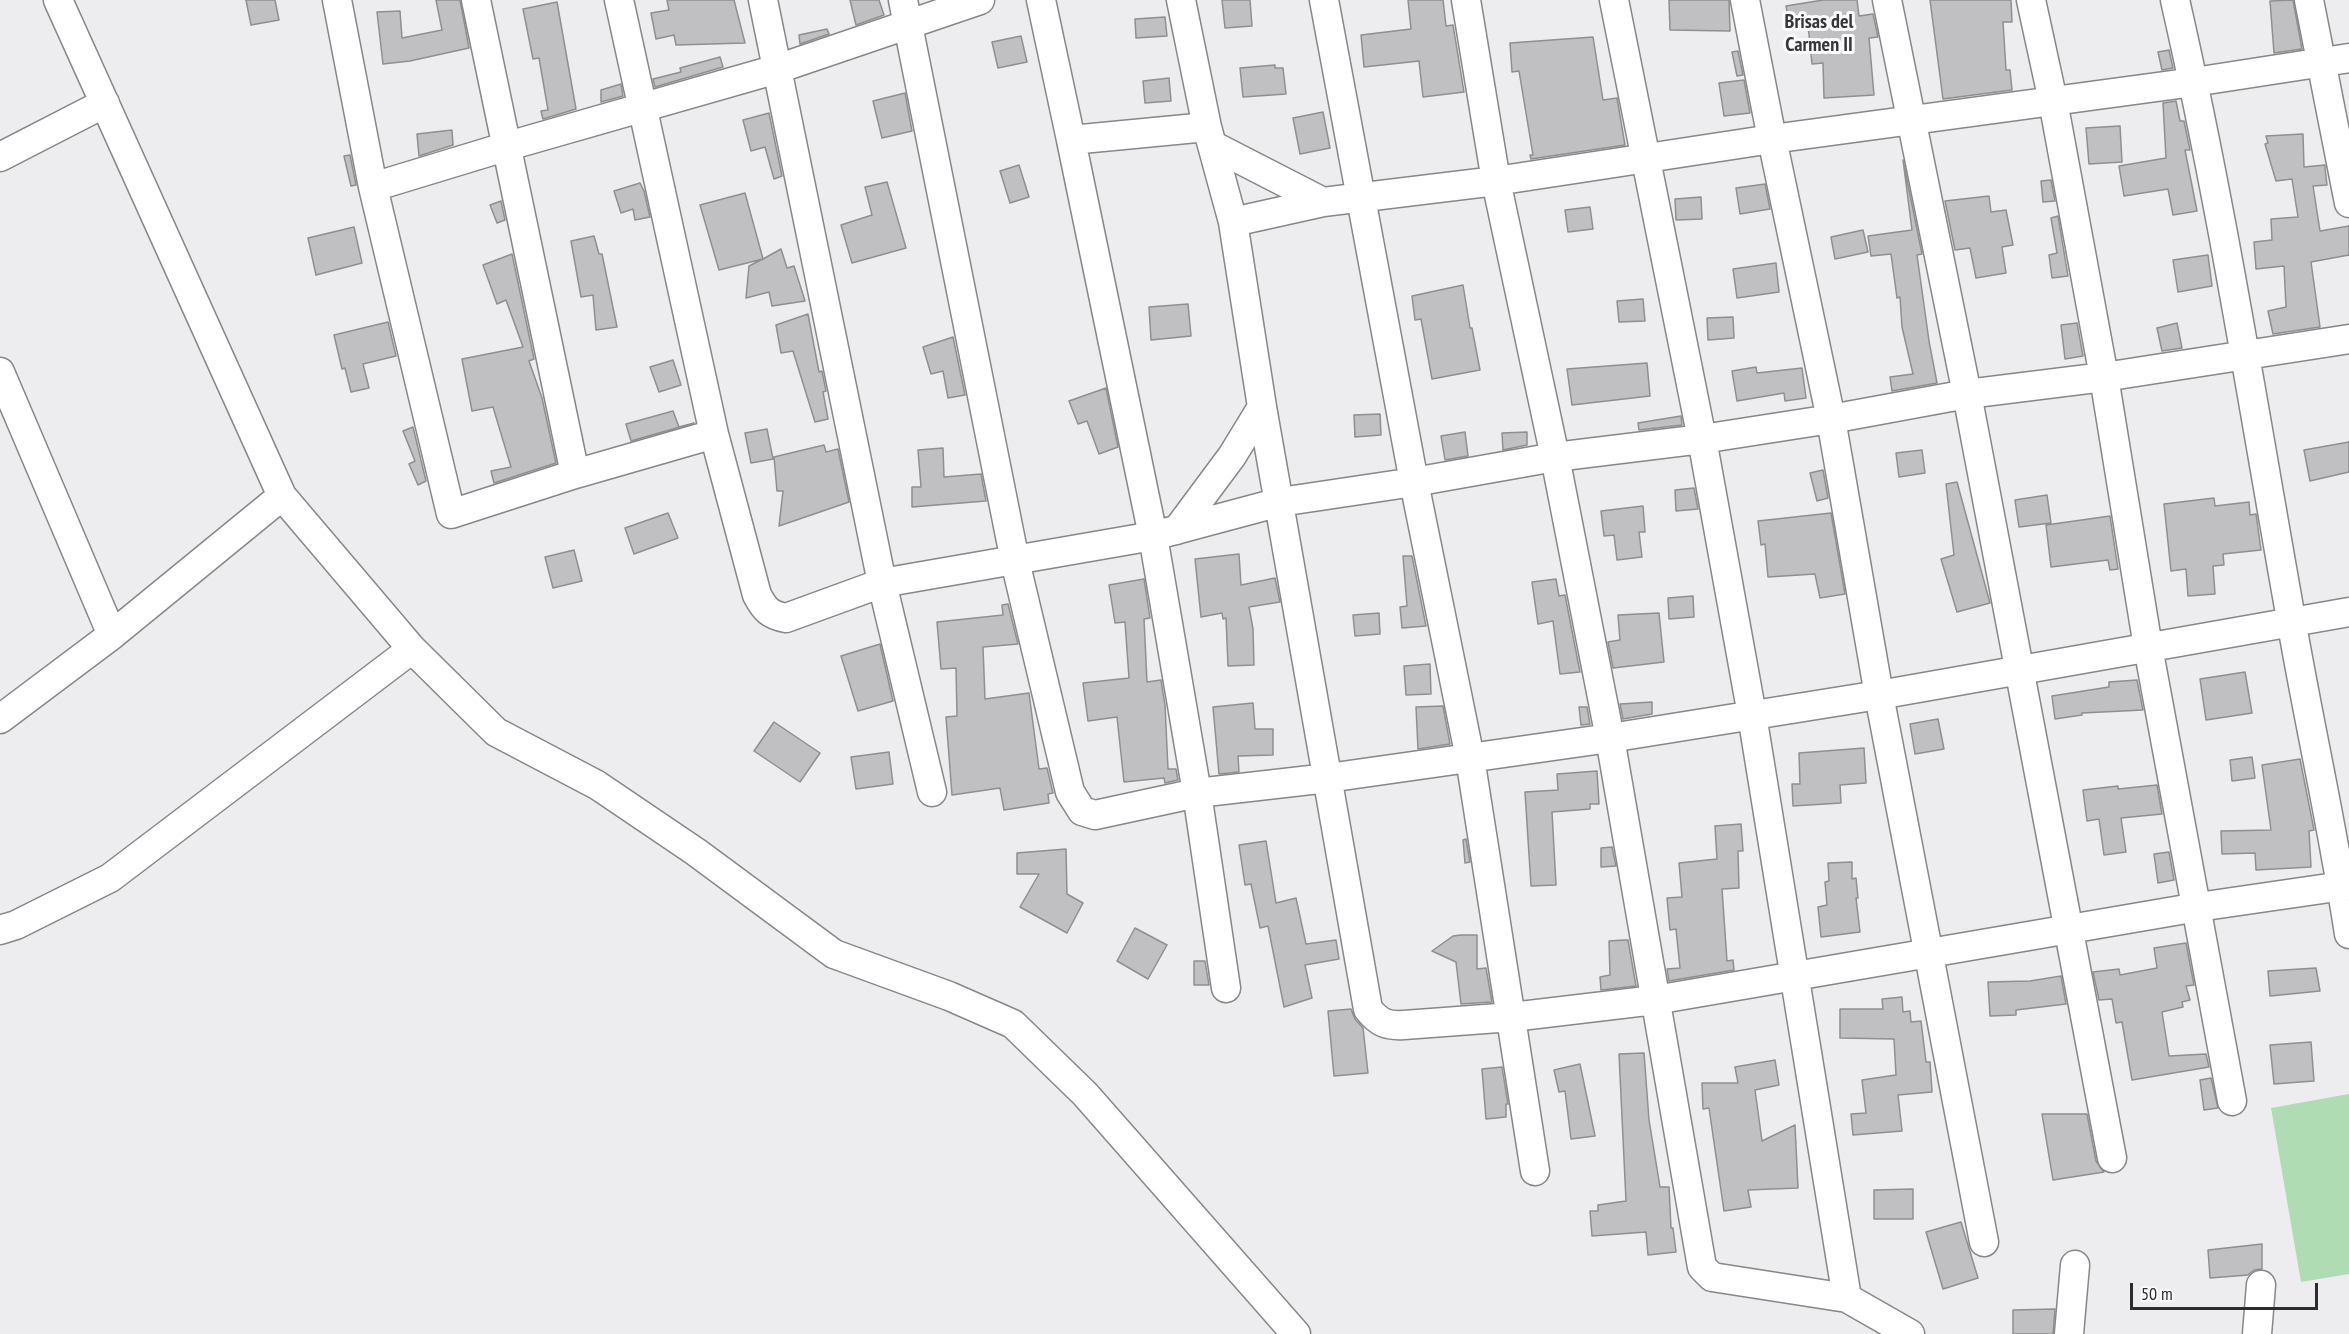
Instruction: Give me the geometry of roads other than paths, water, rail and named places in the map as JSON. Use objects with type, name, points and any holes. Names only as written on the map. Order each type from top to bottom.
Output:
[{"type":"street","points":[[58,0],[282,496],[412,649],[496,732],[597,785],[696,852],[834,954],[949,996],[1013,1024],[1085,1094],[1296,1334]]},
{"type":"street","points":[[337,0],[373,187],[451,514],[575,474],[714,435]]},
{"type":"street","points":[[476,0],[575,474]]},
{"type":"street","points":[[619,0],[714,435],[757,595],[765,610],[775,616],[786,618],[882,583],[1165,533],[1280,502],[1414,482],[1555,457],[1702,439],[1831,419],[1967,394],[2104,377],[2349,339]]},
{"type":"street","points":[[763,0],[882,583],[932,792]]},
{"type":"street","points":[[373,187],[777,69],[905,12],[980,0]]},
{"type":"street","points":[[1041,0],[1071,140],[1165,533],[1197,794],[1226,988]]},
{"type":"street","points":[[1181,0],[1210,136],[1233,222],[1262,407],[1368,1010],[1377,1020],[1389,1026],[1512,1017],[1655,1000],[2198,908],[2345,886]]},
{"type":"street","points":[[1324,0],[1414,482],[1470,758],[1535,1172]]},
{"type":"street","points":[[1466,0],[1496,181],[1555,457],[1610,738],[1702,1267],[1712,1276],[1847,1298],[1910,1334]]},
{"type":"street","points":[[1614,0],[1702,439],[1752,715],[1847,1298]]},
{"type":"street","points":[[1745,0],[1831,419],[1879,695],[1984,1242]]},
{"type":"street","points":[[1887,0],[1967,394],[2112,1158]]},
{"type":"street","points":[[2031,0],[2053,101],[2104,377],[2148,647],[2232,1101]]},
{"type":"street","points":[[2175,0],[2194,82],[2246,355],[2291,622],[2345,886],[2349,934]]},
{"type":"street","points":[[2309,0],[2349,203]]},
{"type":"street","points":[[905,12],[1015,561],[1070,792],[1082,811],[1095,815],[1197,794],[1610,738],[1879,695],[2349,612]]},
{"type":"street","points":[[1233,222],[1323,202],[1496,181],[1772,139],[2194,82],[2349,58]]},
{"type":"street","points":[[0,157],[105,103]]},
{"type":"street","points":[[1071,140],[1210,136],[1323,202]]},
{"type":"street","points":[[0,372],[112,635]]},
{"type":"street","points":[[1165,533],[1232,456],[1262,407]]},
{"type":"street","points":[[0,719],[112,635],[282,496]]},
{"type":"street","points":[[0,930],[16,925],[110,878],[412,649]]},
{"type":"street","points":[[2069,1334],[2075,1265]]},
{"type":"street","points":[[2257,1334],[2261,1285]]},
{"type":"district","name":"Brisas del Carmen II","points":[[1819,34]]}]
